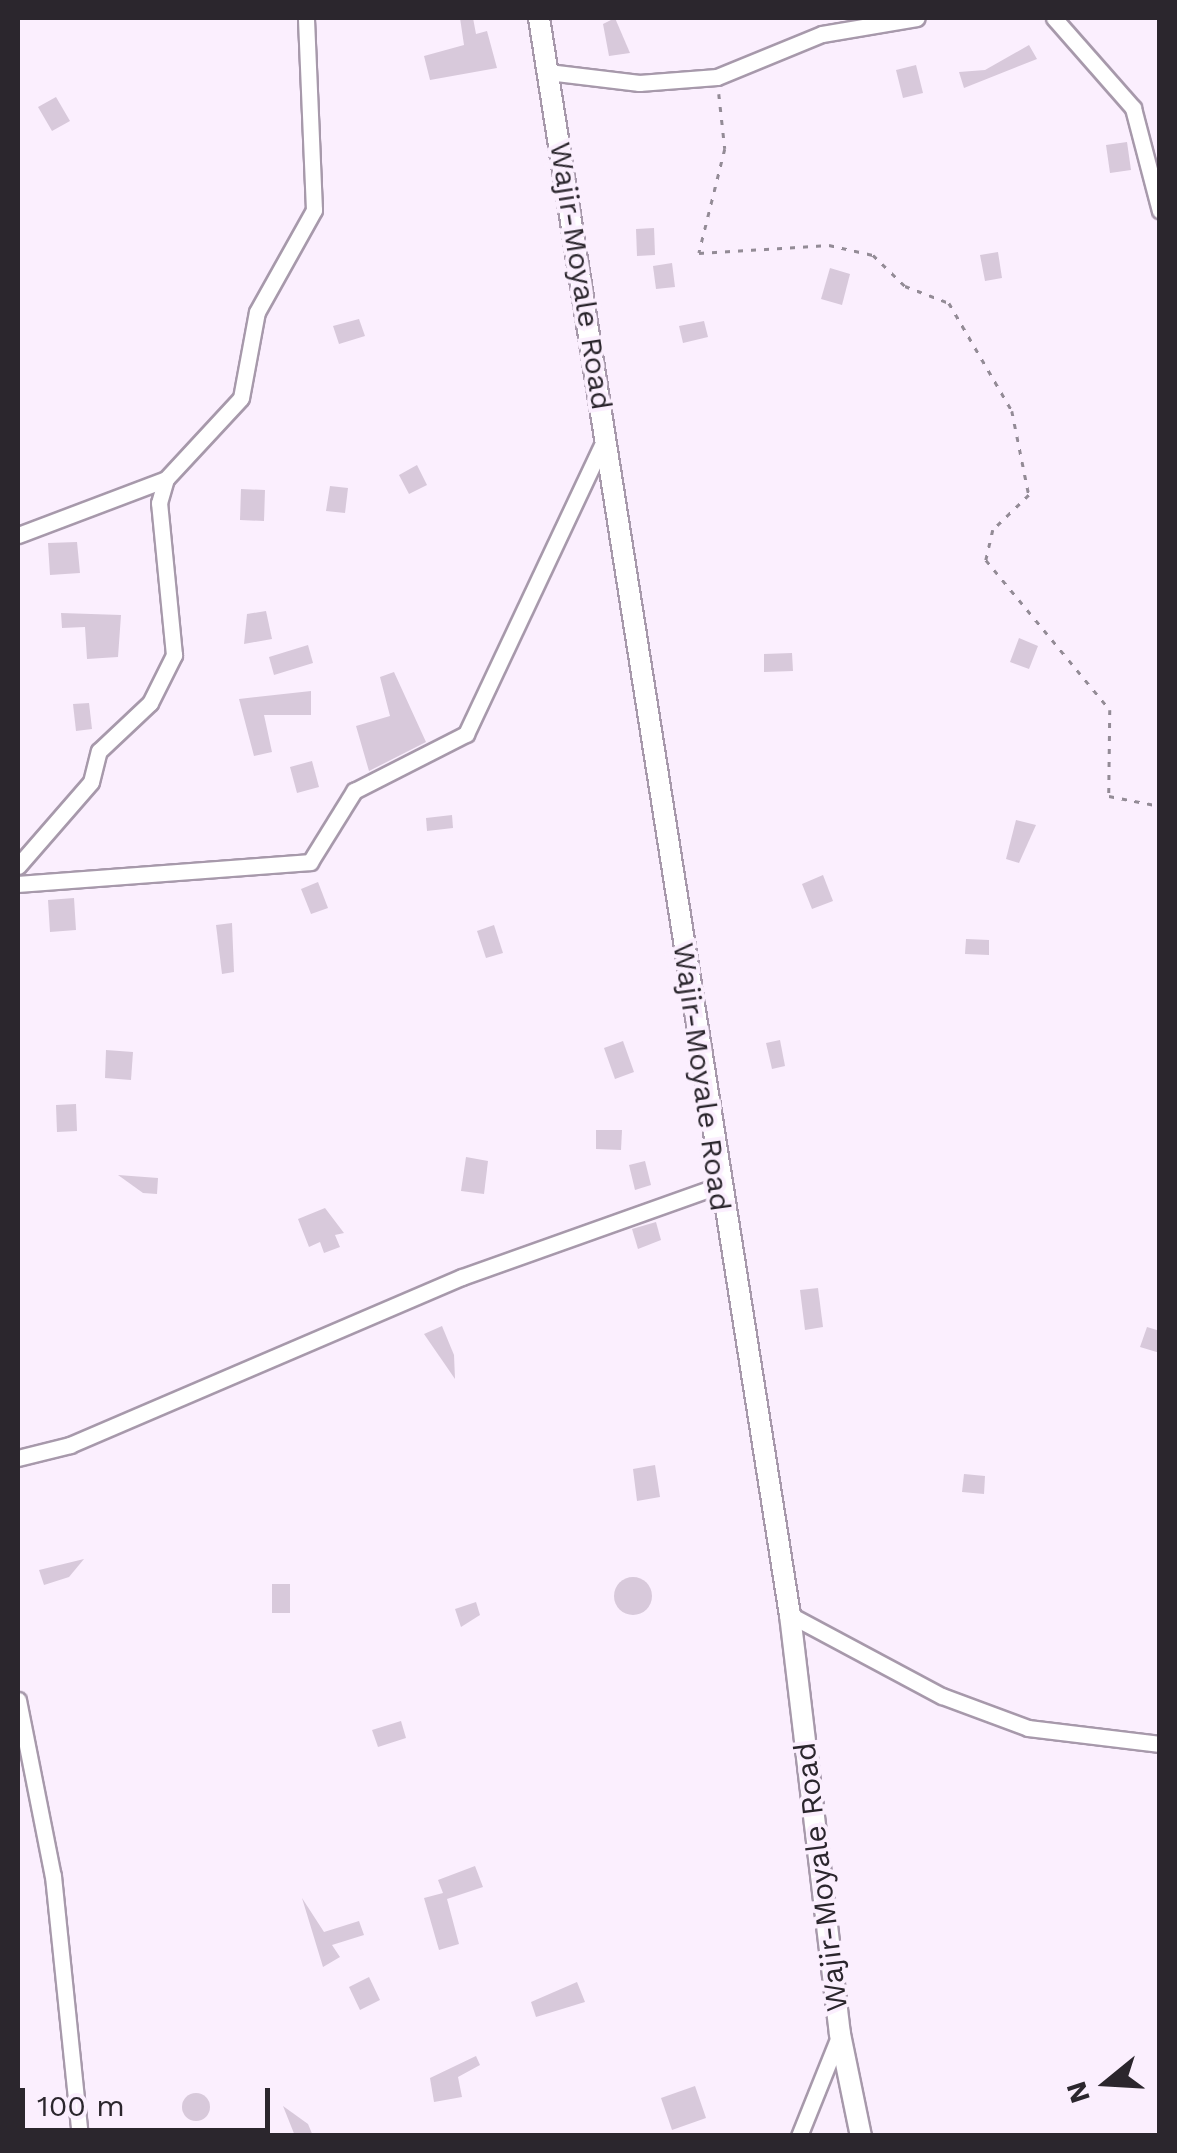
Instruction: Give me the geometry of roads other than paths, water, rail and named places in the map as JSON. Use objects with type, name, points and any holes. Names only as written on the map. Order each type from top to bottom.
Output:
[{"type":"main road","name":"Wajir-Moyale Road","points":[[539,18],[718,1186],[790,1615],[840,2034],[861,2136]]},
{"type":"street","points":[[18,535],[166,479],[241,398],[257,312],[314,210],[306,18]]},
{"type":"street","points":[[548,72],[639,83],[717,78],[822,34],[917,18]]},
{"type":"street","points":[[1054,18],[1133,108],[1160,211]]},
{"type":"street","points":[[18,884],[310,862],[354,791],[466,734],[606,437]]},
{"type":"street","points":[[18,866],[91,782],[99,751],[150,703],[174,655],[159,503],[166,479]]},
{"type":"street","points":[[18,1458],[70,1445],[462,1277],[718,1186]]},
{"type":"street","points":[[790,1615],[942,1696],[1014,1723],[1160,1744]]},
{"type":"street","points":[[18,1700],[53,1876],[80,2136]]},
{"type":"street","points":[[798,2136],[840,2034]]}]
